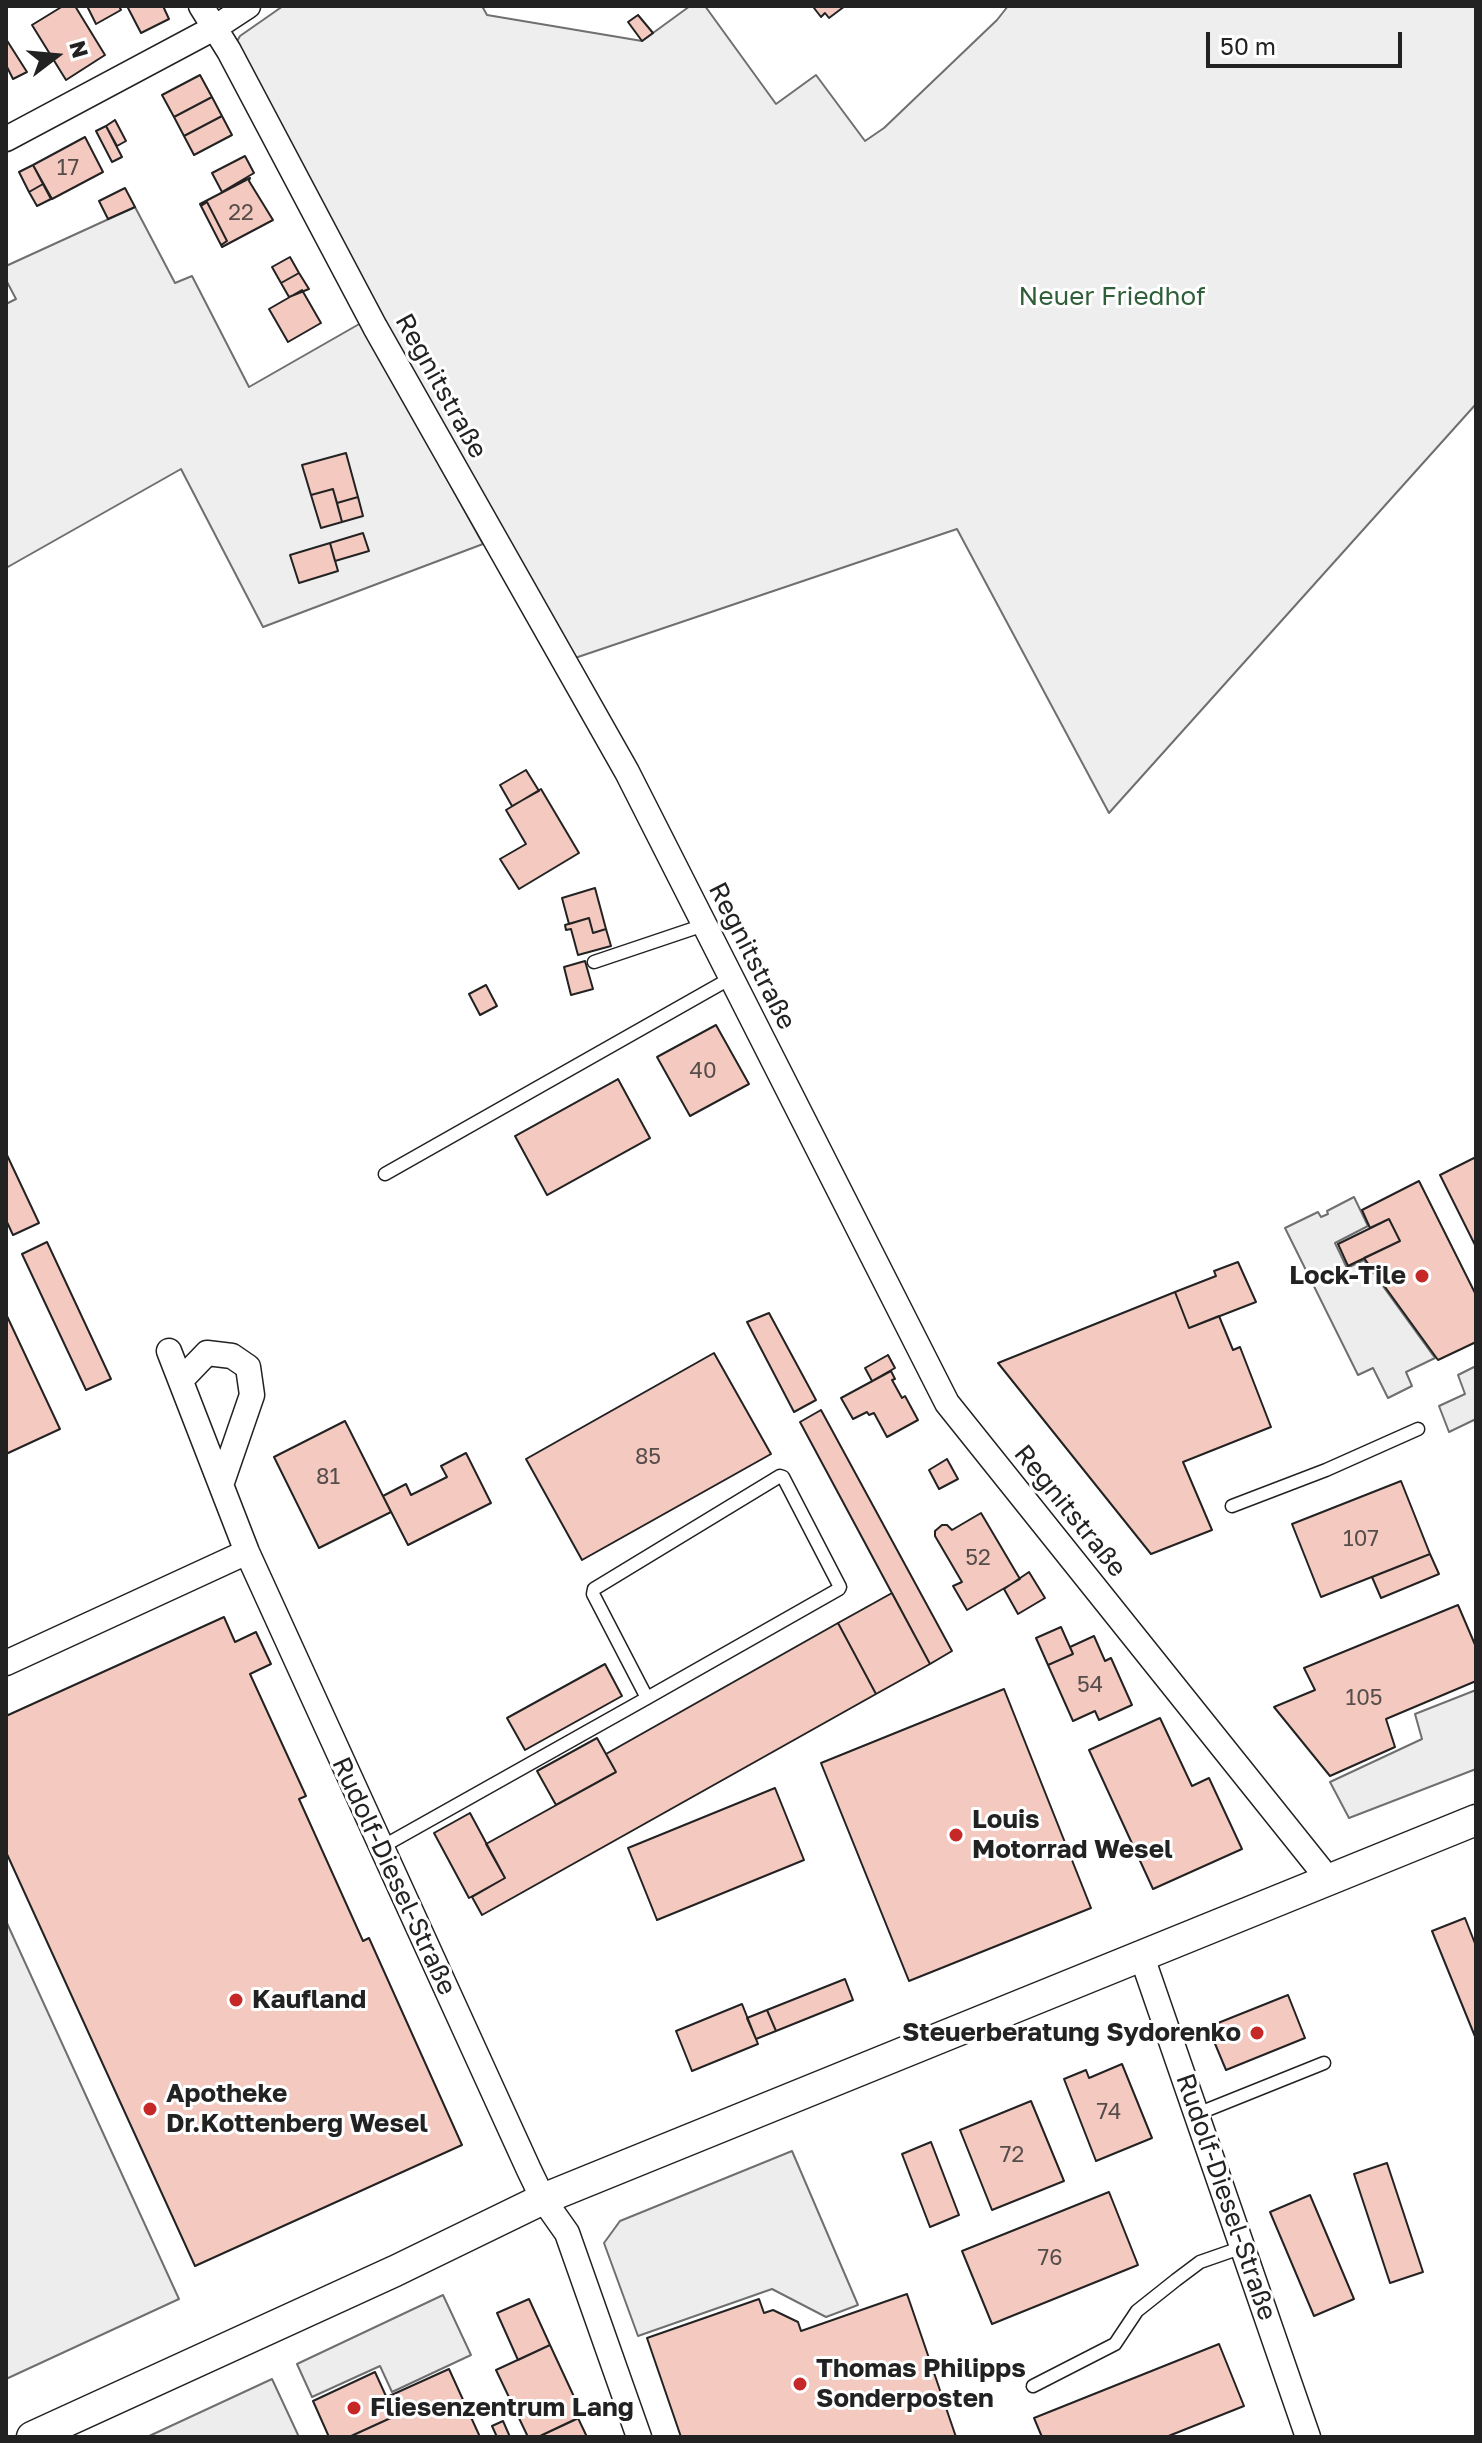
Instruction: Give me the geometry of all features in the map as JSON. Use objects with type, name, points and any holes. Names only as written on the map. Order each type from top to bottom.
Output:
[{"type":"street","name":"Regnitstraße","points":[[201,6],[216,27],[375,327],[627,772],[947,1403],[1329,1880]]},
{"type":"street","points":[[6,139],[216,27],[248,6]]},
{"type":"street","name":"Rudolf-Diesel-Straße","points":[[169,1351],[247,1552],[380,1848],[543,2199],[567,2233],[639,2437]]},
{"type":"street","points":[[182,1379],[207,1353],[232,1356],[248,1367],[252,1395],[222,1482]]},
{"type":"street","points":[[6,1663],[247,1552]]},
{"type":"street","points":[[32,2437],[395,2271],[543,2199],[1476,1820]]},
{"type":"street","name":"Rudolf-Diesel-Straße","points":[[1142,1957],[1308,2437]]},
{"type":"lane","points":[[594,962],[704,925]]},
{"type":"lane","points":[[385,1174],[731,978]]},
{"type":"lane","points":[[1232,1506],[1326,1470],[1418,1429]]},
{"type":"lane","points":[[380,1848],[647,1698],[840,1587],[783,1477],[594,1589],[593,1594],[647,1698]]},
{"type":"lane","points":[[1197,2114],[1324,2063]]},
{"type":"lane","points":[[1033,2386],[1115,2344],[1137,2311],[1200,2262],[1243,2247]]},
{"type":"green space","name":"Neuer Friedhof","points":[[283,6],[482,6],[487,15],[642,41],[690,6],[705,6],[776,104],[816,75],[865,141],[884,128],[1008,6],[1476,6],[1476,404],[1109,813],[957,529],[572,659],[396,346],[236,43],[240,36]]},
{"type":"green space","points":[[135,207],[175,283],[192,276],[249,387],[361,323],[483,544],[263,627],[181,469],[6,568],[6,304],[16,299],[6,280],[6,266]]},
{"type":"shaded area","points":[[1354,1197],[1368,1226],[1335,1243],[1347,1268],[1364,1260],[1435,1358],[1406,1372],[1412,1386],[1388,1398],[1373,1368],[1358,1375],[1285,1228],[1318,1212],[1321,1217],[1328,1214],[1327,1211]]},
{"type":"shaded area","points":[[1476,1366],[1476,1419],[1449,1432],[1439,1406],[1465,1394],[1458,1375]]},
{"type":"shaded area","points":[[1476,1690],[1476,1769],[1349,1818],[1330,1782],[1422,1739],[1415,1714]]},
{"type":"shaded area","points":[[6,1921],[179,2299],[6,2379]]},
{"type":"shaded area","points":[[792,2151],[858,2305],[826,2317],[772,2289],[638,2336],[604,2243],[620,2221]]},
{"type":"shaded area","points":[[443,2295],[471,2355],[392,2392],[380,2366],[312,2397],[297,2364]]},
{"type":"shaded area","points":[[272,2379],[299,2437],[147,2437]]},
{"type":"building","points":[[63,6],[75,6],[105,55],[66,80],[32,25]]},
{"type":"building","points":[[87,6],[119,6],[121,10],[96,24]]},
{"type":"building","points":[[127,6],[163,6],[169,19],[141,33]]},
{"type":"building","points":[[845,6],[829,18],[825,13],[821,17],[814,8]]},
{"type":"building","points":[[638,15],[653,33],[642,41],[628,22]]},
{"type":"building","points":[[6,39],[27,72],[13,79],[6,65]]},
{"type":"building","points":[[200,75],[212,97],[174,117],[162,95]]},
{"type":"building","points":[[212,97],[222,116],[184,136],[174,117]]},
{"type":"building","points":[[222,116],[232,135],[194,155],[184,136]]},
{"type":"building","points":[[115,120],[126,141],[117,146],[106,126]]},
{"type":"building","points":[[106,126],[122,157],[112,162],[96,131]]},
{"type":"building","points":[[85,137],[103,172],[52,199],[33,165]]},
{"type":"building","points":[[245,156],[254,173],[222,192],[212,173]]},
{"type":"building","points":[[33,165],[43,184],[29,192],[19,172]]},
{"type":"building","points":[[250,178],[273,220],[222,247],[227,241],[207,202],[200,204]]},
{"type":"building","points":[[43,184],[51,199],[37,206],[29,192]]},
{"type":"building","points":[[125,188],[135,207],[108,219],[99,201]]},
{"type":"building","points":[[207,202],[227,241],[221,245],[201,206]]},
{"type":"building","points":[[290,257],[299,273],[281,283],[272,267]]},
{"type":"building","points":[[299,273],[309,289],[289,297],[281,283]]},
{"type":"building","points":[[302,290],[321,323],[288,342],[269,309]]},
{"type":"building","points":[[346,453],[358,497],[337,503],[333,489],[311,495],[302,465]]},
{"type":"building","points":[[333,489],[342,522],[321,528],[311,495]]},
{"type":"building","points":[[358,497],[363,516],[342,522],[337,503]]},
{"type":"building","points":[[363,533],[369,551],[335,561],[330,543]]},
{"type":"building","points":[[330,543],[338,571],[299,583],[290,555]]},
{"type":"building","points":[[526,770],[539,791],[512,806],[500,785]]},
{"type":"building","points":[[541,789],[579,853],[519,889],[500,859],[526,844],[506,810]]},
{"type":"building","points":[[595,888],[606,929],[593,933],[589,918],[569,924],[562,898]]},
{"type":"building","points":[[589,918],[593,933],[606,929],[611,946],[578,955],[571,929],[566,930],[565,925]]},
{"type":"building","points":[[585,961],[593,989],[571,995],[564,967]]},
{"type":"building","points":[[486,985],[497,1006],[480,1015],[469,994]]},
{"type":"building","points":[[716,1025],[749,1084],[690,1116],[657,1057]]},
{"type":"building","points":[[618,1079],[650,1138],[547,1195],[515,1136]]},
{"type":"building","points":[[6,1153],[39,1223],[13,1235],[6,1220]]},
{"type":"building","points":[[1476,1157],[1476,1247],[1440,1175]]},
{"type":"building","name":"Lock-Tile","points":[[1419,1181],[1476,1295],[1476,1342],[1438,1360],[1364,1258],[1400,1241],[1389,1219],[1370,1228],[1362,1210]]},
{"type":"building","points":[[1389,1219],[1400,1241],[1348,1266],[1338,1244]]},
{"type":"building","points":[[47,1242],[111,1379],[86,1390],[22,1254]]},
{"type":"building","points":[[1238,1262],[1256,1302],[1189,1328],[1175,1292],[1216,1276],[1214,1271]]},
{"type":"building","points":[[1175,1292],[1189,1328],[1219,1316],[1233,1350],[1240,1347],[1271,1427],[1183,1462],[1212,1530],[1151,1554],[998,1363]]},
{"type":"building","points":[[769,1313],[816,1400],[794,1412],[747,1322]]},
{"type":"building","points":[[6,1314],[60,1429],[6,1454]]},
{"type":"building","points":[[714,1353],[771,1454],[582,1560],[526,1459]]},
{"type":"building","points":[[888,1355],[895,1368],[872,1381],[865,1368]]},
{"type":"building","points":[[891,1371],[895,1379],[892,1380],[918,1420],[887,1437],[874,1413],[869,1415],[867,1412],[853,1419],[841,1398]]},
{"type":"building","points":[[821,1410],[952,1651],[930,1664],[800,1422]]},
{"type":"building","points":[[345,1421],[391,1512],[319,1548],[274,1457]]},
{"type":"building","points":[[466,1453],[491,1503],[408,1545],[383,1496],[406,1484],[411,1495],[447,1477],[441,1466]]},
{"type":"building","points":[[947,1459],[958,1479],[939,1489],[929,1470]]},
{"type":"building","points":[[1401,1481],[1430,1554],[1321,1597],[1292,1524]]},
{"type":"building","points":[[981,1513],[1020,1579],[967,1610],[953,1586],[962,1582],[935,1531],[942,1525],[952,1530]]},
{"type":"building","points":[[1430,1554],[1439,1574],[1381,1598],[1372,1577]]},
{"type":"building","points":[[1029,1572],[1045,1598],[1018,1614],[1004,1589]]},
{"type":"building","points":[[892,1593],[930,1664],[876,1694],[838,1623]]},
{"type":"building","points":[[1458,1605],[1476,1647],[1476,1681],[1386,1719],[1395,1747],[1330,1776],[1274,1707],[1315,1690],[1304,1668]]},
{"type":"building","name":"Kaufland","points":[[224,1617],[235,1642],[256,1632],[271,1664],[250,1674],[306,1796],[299,1799],[363,1941],[369,1938],[462,2145],[195,2266],[6,1852],[6,1716]]},
{"type":"building","points":[[838,1623],[876,1694],[482,1915],[472,1897],[505,1878],[486,1844],[616,1772],[606,1754]]},
{"type":"building","points":[[1061,1627],[1073,1654],[1048,1665],[1036,1638]]},
{"type":"building","points":[[1094,1636],[1105,1661],[1111,1658],[1132,1705],[1099,1720],[1095,1711],[1073,1721],[1048,1665],[1073,1654],[1070,1647]]},
{"type":"building","points":[[605,1664],[622,1696],[525,1750],[507,1718]]},
{"type":"building","name":"Louis Motorrad Wesel","points":[[1004,1689],[1091,1908],[909,1981],[821,1763]]},
{"type":"building","points":[[1160,1718],[1192,1786],[1209,1778],[1242,1849],[1153,1889],[1089,1750]]},
{"type":"building","points":[[597,1738],[616,1772],[556,1805],[537,1771]]},
{"type":"building","points":[[775,1788],[804,1860],[657,1920],[628,1848]]},
{"type":"building","points":[[470,1813],[505,1878],[469,1898],[434,1833]]},
{"type":"building","points":[[1465,1918],[1476,1946],[1476,2039],[1432,1931]]},
{"type":"building","points":[[845,1979],[853,2000],[776,2031],[767,2010]]},
{"type":"building","name":"Steuerberatung Sydorenko","points":[[1288,1995],[1305,2038],[1226,2070],[1208,2027]]},
{"type":"building","points":[[742,2004],[758,2044],[692,2071],[676,2031]]},
{"type":"building","points":[[767,2010],[776,2031],[756,2039],[747,2018]]},
{"type":"building","points":[[1122,2064],[1152,2138],[1096,2161],[1064,2079],[1086,2070],[1089,2078]]},
{"type":"building","points":[[1031,2101],[1064,2181],[992,2210],[960,2130]]},
{"type":"building","points":[[931,2142],[959,2215],[930,2227],[902,2154]]},
{"type":"building","points":[[1387,2163],[1423,2272],[1390,2283],[1354,2174]]},
{"type":"building","points":[[1109,2192],[1138,2265],[992,2324],[962,2251]]},
{"type":"building","points":[[1310,2195],[1354,2299],[1314,2316],[1270,2212]]},
{"type":"building","name":"Thomas Philipps Sonderposten","points":[[907,2294],[956,2437],[681,2437],[647,2338],[759,2299],[764,2313],[773,2310],[798,2322],[801,2331]]},
{"type":"building","points":[[529,2299],[550,2345],[518,2360],[497,2313]]},
{"type":"building","points":[[1219,2344],[1244,2406],[1166,2437],[1042,2437],[1034,2418]]},
{"type":"building","points":[[550,2345],[583,2416],[538,2437],[528,2437],[496,2370]]},
{"type":"building","points":[[449,2369],[480,2437],[349,2437],[395,2416],[387,2397]]},
{"type":"building","name":"Fliesenzentrum Lang","points":[[375,2372],[395,2416],[349,2437],[329,2437],[313,2401]]},
{"type":"building","points":[[578,2418],[587,2437],[538,2437]]},
{"type":"building","points":[[503,2421],[510,2437],[497,2437],[492,2426]]},
{"type":"place","name":"Lock-Tile","points":[[1422,1276]]},
{"type":"place","name":"Louis Motorrad Wesel","points":[[956,1835]]},
{"type":"place","name":"Kaufland","points":[[236,2000]]},
{"type":"place","name":"Steuerberatung Sydorenko","points":[[1257,2033]]},
{"type":"place","name":"Apotheke Dr.Kottenberg Wesel","points":[[150,2109]]},
{"type":"place","name":"Thomas Philipps Sonderposten","points":[[800,2384]]},
{"type":"place","name":"Fliesenzentrum Lang","points":[[354,2408]]}]
